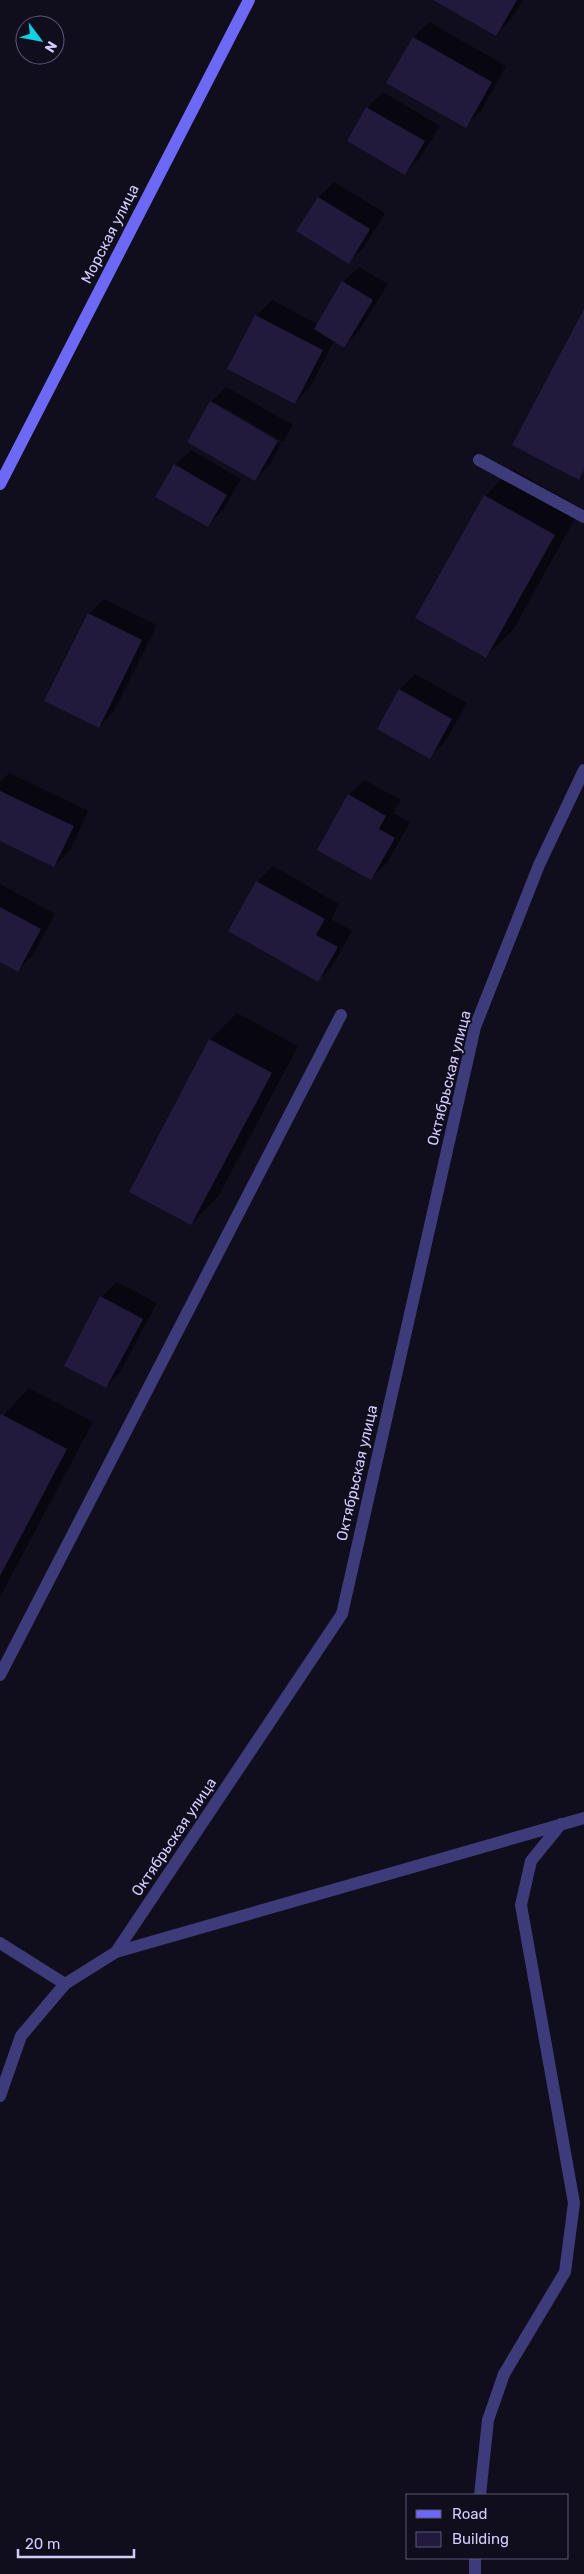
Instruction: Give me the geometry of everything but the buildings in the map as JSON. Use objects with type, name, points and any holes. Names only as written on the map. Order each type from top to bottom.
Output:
[{"type":"main road","name":"Морская улица","points":[[0,484],[249,0]]},
{"type":"street","points":[[479,460],[584,517]]},
{"type":"street","name":"Октябрьская улица","points":[[0,2096],[21,2036],[65,1984],[116,1952],[342,1614],[476,1028],[539,865],[584,770]]},
{"type":"street","points":[[0,1675],[341,1015]]},
{"type":"street","points":[[116,1952],[584,1818]]},
{"type":"street","points":[[480,2494],[488,2420],[504,2374],[565,2272],[574,2203],[521,1905],[531,1861],[561,1824]]},
{"type":"street","points":[[0,1943],[65,1984]]},
{"type":"street","points":[[475,2559],[475,2574]]}]
